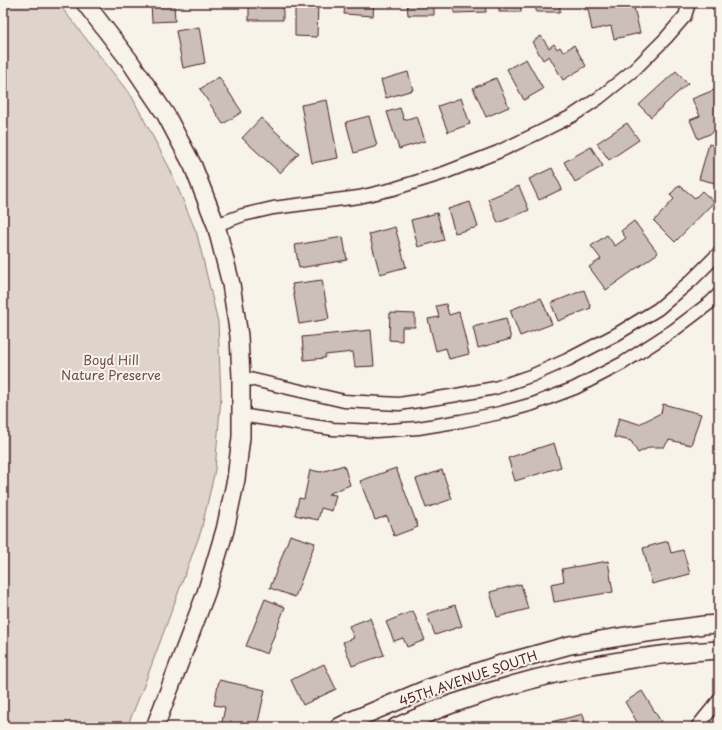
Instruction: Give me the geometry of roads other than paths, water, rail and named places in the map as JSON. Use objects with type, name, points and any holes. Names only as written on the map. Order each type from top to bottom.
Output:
[{"type":"main road","points":[[85,3],[129,60],[166,115],[193,166],[216,225],[232,292],[239,336],[241,437],[236,479],[225,530],[206,592],[155,727]]},
{"type":"main road","name":"45TH AVENUE SOUTH","points":[[339,727],[429,688],[514,660],[570,645],[639,634],[719,624]]},
{"type":"main road","name":"45TH AVENUE SOUTH","points":[[396,727],[452,704],[516,684],[579,668],[636,658],[719,650]]},
{"type":"street","points":[[216,225],[243,214],[273,208],[360,197],[393,189],[444,173],[525,140],[572,116],[599,98],[635,69],[666,38],[685,16],[689,3]]},
{"type":"street","points":[[241,377],[344,400],[399,404],[495,388],[533,375],[567,360],[617,334],[658,309],[692,280],[719,253]]},
{"type":"street","points":[[240,415],[333,429],[376,431],[418,428],[461,422],[500,413],[533,404],[575,388],[623,363],[674,330],[711,302],[719,294]]},
{"type":"street","points":[[697,727],[719,700]]},
{"type":"park label","name":"Boyd Hill Nature Preserve","points":[[111,368]]}]
